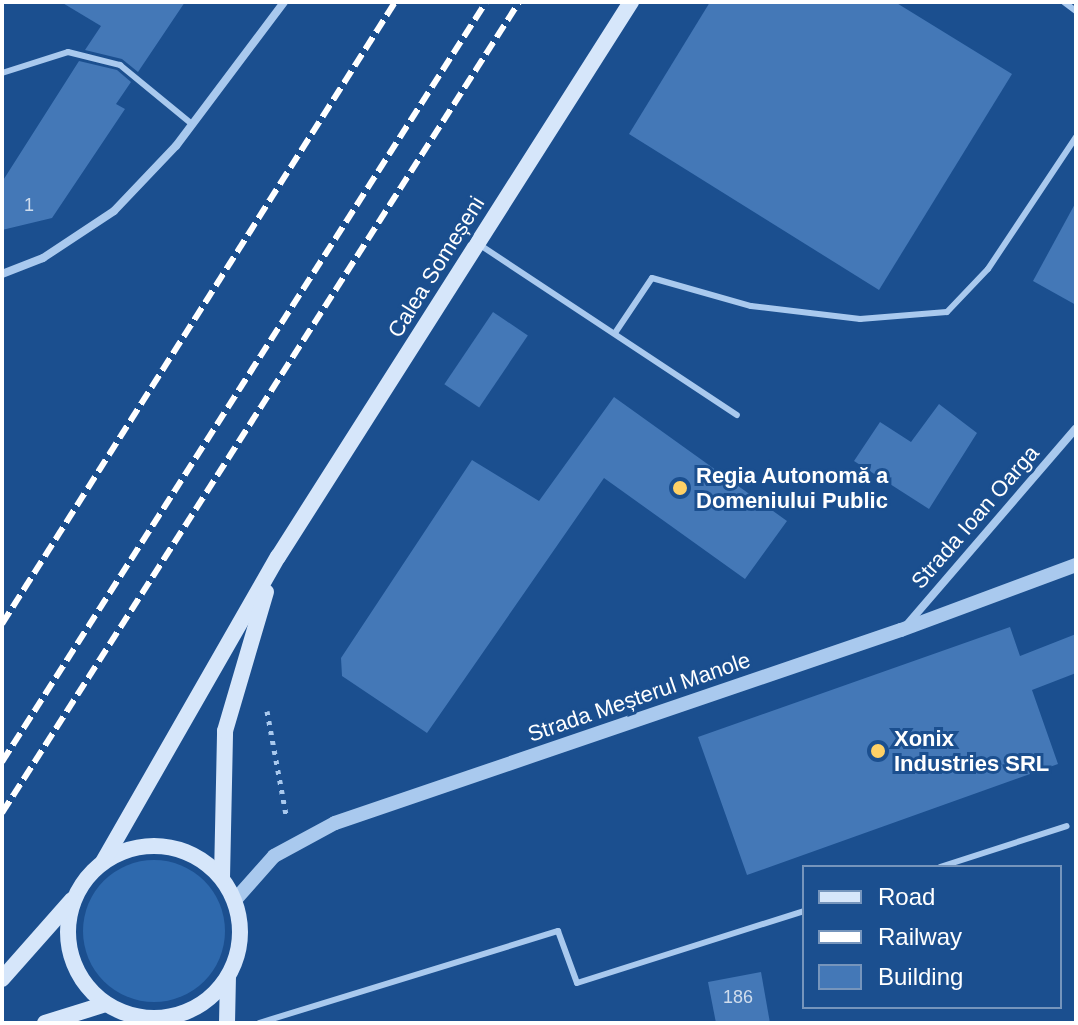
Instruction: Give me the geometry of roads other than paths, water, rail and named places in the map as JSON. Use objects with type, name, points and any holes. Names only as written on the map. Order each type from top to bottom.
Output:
[{"type":"main road","name":"Calea Someșeni","points":[[103,862],[278,557],[631,2]]},
{"type":"main road","name":"Calea Someșeni","points":[[222,878],[225,731],[278,557]]},
{"type":"main road","points":[[2,979],[103,862],[152,845],[179,849],[222,878],[235,900],[239,953],[228,977],[210,999],[186,1013],[133,1020],[106,1004],[88,987],[71,954],[69,916],[78,892]]},
{"type":"main road","points":[[227,1023],[228,977]]},
{"type":"main road","points":[[45,1023],[106,1004]]},
{"type":"street","points":[[2,274],[43,258],[114,211],[193,125],[284,2]]},
{"type":"street","name":"Strada Ioan Oarga","points":[[901,630],[1076,428]]},
{"type":"street","name":"Strada Meșterul Manole","points":[[235,900],[274,856],[335,823],[901,630],[1076,565]]},
{"type":"lane","points":[[1064,2],[1076,11]]},
{"type":"lane","points":[[2,73],[68,52],[120,65],[193,125]]},
{"type":"lane","points":[[615,333],[652,278],[751,306],[860,319],[947,312],[988,269],[1076,137]]},
{"type":"lane","points":[[477,244],[737,415]]},
{"type":"lane","points":[[946,865],[1067,826]]},
{"type":"lane","points":[[259,1023],[558,931],[577,983],[802,912]]},
{"type":"railway","points":[[2,624],[395,2]]},
{"type":"railway","points":[[2,762],[486,2]]},
{"type":"railway","points":[[2,813],[519,2]]},
{"type":"place","name":"Regia Autonomă a Domeniului Public","points":[[680,488]]},
{"type":"place","name":"Xonix Industries SRL","points":[[878,751]]}]
